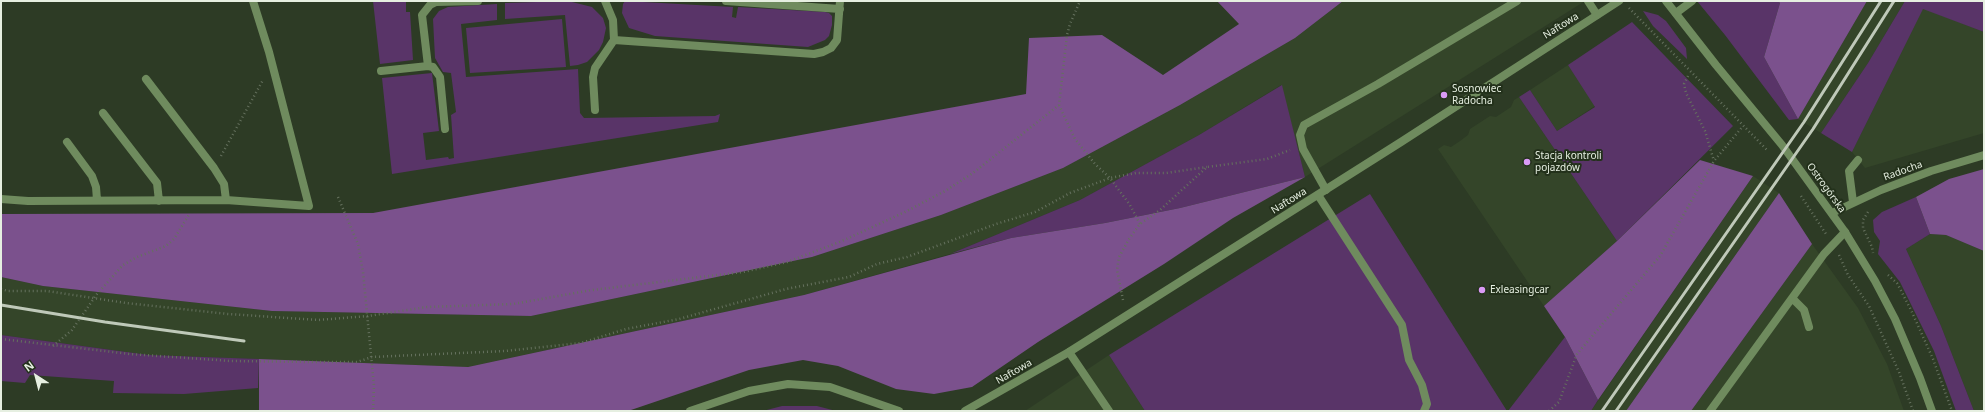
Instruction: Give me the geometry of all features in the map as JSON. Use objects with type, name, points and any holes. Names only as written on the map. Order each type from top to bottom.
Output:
[{"type":"street","points":[[1,198],[28,201],[226,200],[309,206],[269,52],[252,1]]},
{"type":"street","points":[[428,66],[422,15],[425,10],[436,2],[478,1]]},
{"type":"street","points":[[595,110],[593,76],[596,68],[614,40],[613,20],[605,1]]},
{"type":"street","points":[[614,40],[814,54],[831,48],[837,40],[840,5],[726,1]]},
{"type":"street","points":[[1326,190],[1303,150],[1300,135],[1304,125],[1378,84],[1517,1]]},
{"type":"street","points":[[1588,1],[1597,15]]},
{"type":"street","name":"Naftowa","points":[[965,411],[1069,352],[1326,190],[1619,1]]},
{"type":"street","name":"Ostrogórska","points":[[1666,1],[1782,145],[1845,232],[1875,281],[1895,319],[1932,411]]},
{"type":"street","points":[[1676,13],[1692,1]]},
{"type":"street","points":[[381,71],[428,66],[433,67],[440,77],[445,129]]},
{"type":"street","points":[[146,79],[214,168],[224,184],[226,200]]},
{"type":"street","points":[[103,113],[157,183],[159,201]]},
{"type":"street","points":[[67,142],[92,176],[96,187],[97,200]]},
{"type":"street","name":"Radocha","points":[[1832,213],[1853,202],[1931,171],[1984,155]]},
{"type":"street","points":[[1853,202],[1849,171],[1858,160]]},
{"type":"street","points":[[1318,195],[1402,325],[1409,360],[1422,385],[1427,404],[1424,411]]},
{"type":"street","points":[[1710,411],[1792,298],[1833,244],[1845,232]]},
{"type":"street","points":[[1792,298],[1804,310],[1809,327]]},
{"type":"street","points":[[1069,352],[1109,411]]},
{"type":"street","points":[[690,411],[708,408],[749,391],[788,384],[830,386],[899,411]]},
{"type":"path","points":[[1080,1],[1067,35],[1059,105],[1075,139],[1095,164],[1110,178],[1130,205],[1140,224]]},
{"type":"path","points":[[1627,5],[1772,155]]},
{"type":"path","points":[[1688,76],[1684,84],[1686,93],[1706,131],[1714,161]]},
{"type":"path","points":[[214,168],[263,80]]},
{"type":"path","points":[[1,289],[47,290],[96,298],[242,315],[318,320],[368,316],[427,307],[513,304],[592,290],[743,272],[787,262],[849,238],[905,212],[945,191],[973,173],[1059,105]]},
{"type":"path","points":[[1549,411],[1559,402],[1577,354],[1660,256],[1714,161],[1731,138],[1743,126]]},
{"type":"path","points":[[1,339],[130,354],[230,361],[357,362],[372,357],[505,350],[581,343],[626,329],[686,317],[786,289],[849,277],[877,264],[907,256],[996,224],[1035,212],[1070,193],[1110,178],[1136,173],[1166,172],[1267,159],[1290,150],[1303,150]]},
{"type":"path","points":[[1123,300],[1117,270],[1119,257],[1128,239],[1140,224],[1160,210],[1207,167]]},
{"type":"path","points":[[1798,190],[1833,244],[1848,275],[1869,306],[1899,372],[1913,411]]},
{"type":"path","points":[[338,197],[358,244],[364,272],[374,386],[373,411]]},
{"type":"path","points":[[53,346],[72,330],[109,279],[124,265],[137,257],[166,246],[174,239],[197,200]]},
{"type":"path","points":[[1871,209],[1865,215],[1863,228],[1877,259]]},
{"type":"path","points":[[1885,271],[1897,283],[1914,316],[1933,359],[1952,411]]},
{"type":"shaded area","points":[[373,1],[406,1],[406,12],[410,12],[413,60],[380,64]]},
{"type":"shaded area","points":[[568,1],[592,7],[603,18],[606,28],[603,42],[599,50],[587,62],[578,65],[570,66],[565,15],[505,19],[505,3]]},
{"type":"shaded area","points":[[625,1],[733,7],[732,17],[736,18],[738,7],[825,12],[832,16],[832,25],[829,36],[825,40],[808,47],[655,36],[629,28],[622,13],[623,4]]},
{"type":"shaded area","points":[[1217,1],[1343,1],[1295,38],[1180,105],[1063,168],[941,215],[812,257],[531,316],[272,311],[43,286],[1,277],[1,214],[373,213],[1026,94],[1029,38],[1102,35],[1163,75],[1239,24]]},
{"type":"shaded area","points":[[1343,1],[1585,1],[1305,177],[1281,85],[1199,135],[1080,200],[950,254],[804,295],[468,367],[149,355],[1,335],[1,277],[43,286],[272,311],[531,316],[812,257],[941,215],[1063,168],[1180,105],[1295,38]]},
{"type":"shaded area","points":[[1697,1],[1778,1],[1780,3],[1764,57],[1798,119],[1789,120],[1725,35]]},
{"type":"shaded area","points":[[1778,1],[1867,1],[1798,119],[1764,57],[1780,3]]},
{"type":"shaded area","points":[[1867,1],[1905,1],[1868,63],[1821,133],[1798,119]]},
{"type":"shaded area","points":[[1905,1],[1984,1],[1984,32],[1923,9],[1852,152],[1821,133],[1868,63]]},
{"type":"shaded area","points":[[497,4],[497,20],[461,24],[466,77],[578,69],[580,113],[584,118],[715,116],[720,114],[718,122],[392,174],[382,78],[432,73],[439,131],[423,133],[426,160],[448,157],[449,159],[454,158],[451,115],[456,112],[451,73],[443,72],[435,58],[433,19],[439,11],[448,7]]},
{"type":"shaded area","points":[[1923,8],[1984,32],[1984,133],[1865,168],[1852,152]]},
{"type":"shaded area","points":[[1643,11],[1658,15],[1666,21],[1686,48],[1687,59],[1653,26]]},
{"type":"shaded area","points":[[562,19],[566,67],[470,73],[466,28]]},
{"type":"shaded area","points":[[1632,22],[1733,126],[1617,241],[1519,97],[1530,90],[1557,131],[1595,107],[1568,65]]},
{"type":"shaded area","points":[[1568,65],[1595,106],[1557,131],[1530,90]]},
{"type":"shaded area","points":[[1282,85],[1305,177],[1180,208],[1105,223],[1011,238],[950,254],[1080,200],[1199,135]]},
{"type":"shaded area","points":[[1519,97],[1617,241],[1544,306],[1438,149],[1444,145],[1451,147],[1468,135],[1470,129],[1490,116],[1496,117],[1511,107],[1514,100]]},
{"type":"shaded area","points":[[1700,160],[1753,176],[1598,400],[1565,337],[1544,306],[1617,241]]},
{"type":"shaded area","points":[[1984,169],[1984,251],[1946,235],[1930,234],[1916,197],[1949,179]]},
{"type":"shaded area","points":[[1753,176],[1779,193],[1626,411],[1591,411]]},
{"type":"shaded area","points":[[1305,177],[1233,218],[1164,264],[1038,342],[972,387],[934,394],[896,389],[838,366],[803,360],[749,370],[628,411],[259,411],[259,359],[468,367],[804,295],[1011,238],[1105,223],[1180,208]]},
{"type":"shaded area","points":[[1779,193],[1812,244],[1691,411],[1626,411]]},
{"type":"shaded area","points":[[1370,194],[1507,411],[1145,411],[1109,355]]},
{"type":"shaded area","points":[[1916,197],[1930,234],[1906,249],[1941,326],[1974,411],[1956,411],[1934,351],[1900,282],[1878,254],[1880,241],[1874,232],[1873,220],[1882,212]]},
{"type":"shaded area","points":[[1930,234],[1946,235],[1984,251],[1984,411],[1974,411],[1941,326],[1906,249]]},
{"type":"shaded area","points":[[1812,244],[1858,308],[1887,364],[1904,411],[1691,411]]},
{"type":"shaded area","points":[[1,335],[149,355],[259,359],[258,388],[184,394],[113,393],[114,381],[30,375],[25,383],[1,381]]},
{"type":"shaded area","points":[[1565,337],[1598,400],[1591,411],[1508,411]]},
{"type":"shaded area","points":[[1109,355],[1145,411],[1025,411]]},
{"type":"shaded area","points":[[782,406],[817,406],[836,411],[763,411]]},
{"type":"railway","points":[[1602,411],[1804,122],[1881,1]]},
{"type":"railway","points":[[1616,411],[1813,129],[1894,1]]},
{"type":"railway","points":[[1,305],[105,322],[244,341]]},
{"type":"place","name":"Sosnowiec Radocha","points":[[1444,95]]},
{"type":"place","name":"Stacja kontroli pojazdów","points":[[1527,162]]},
{"type":"place","name":"Exleasingcar","points":[[1482,290]]}]
